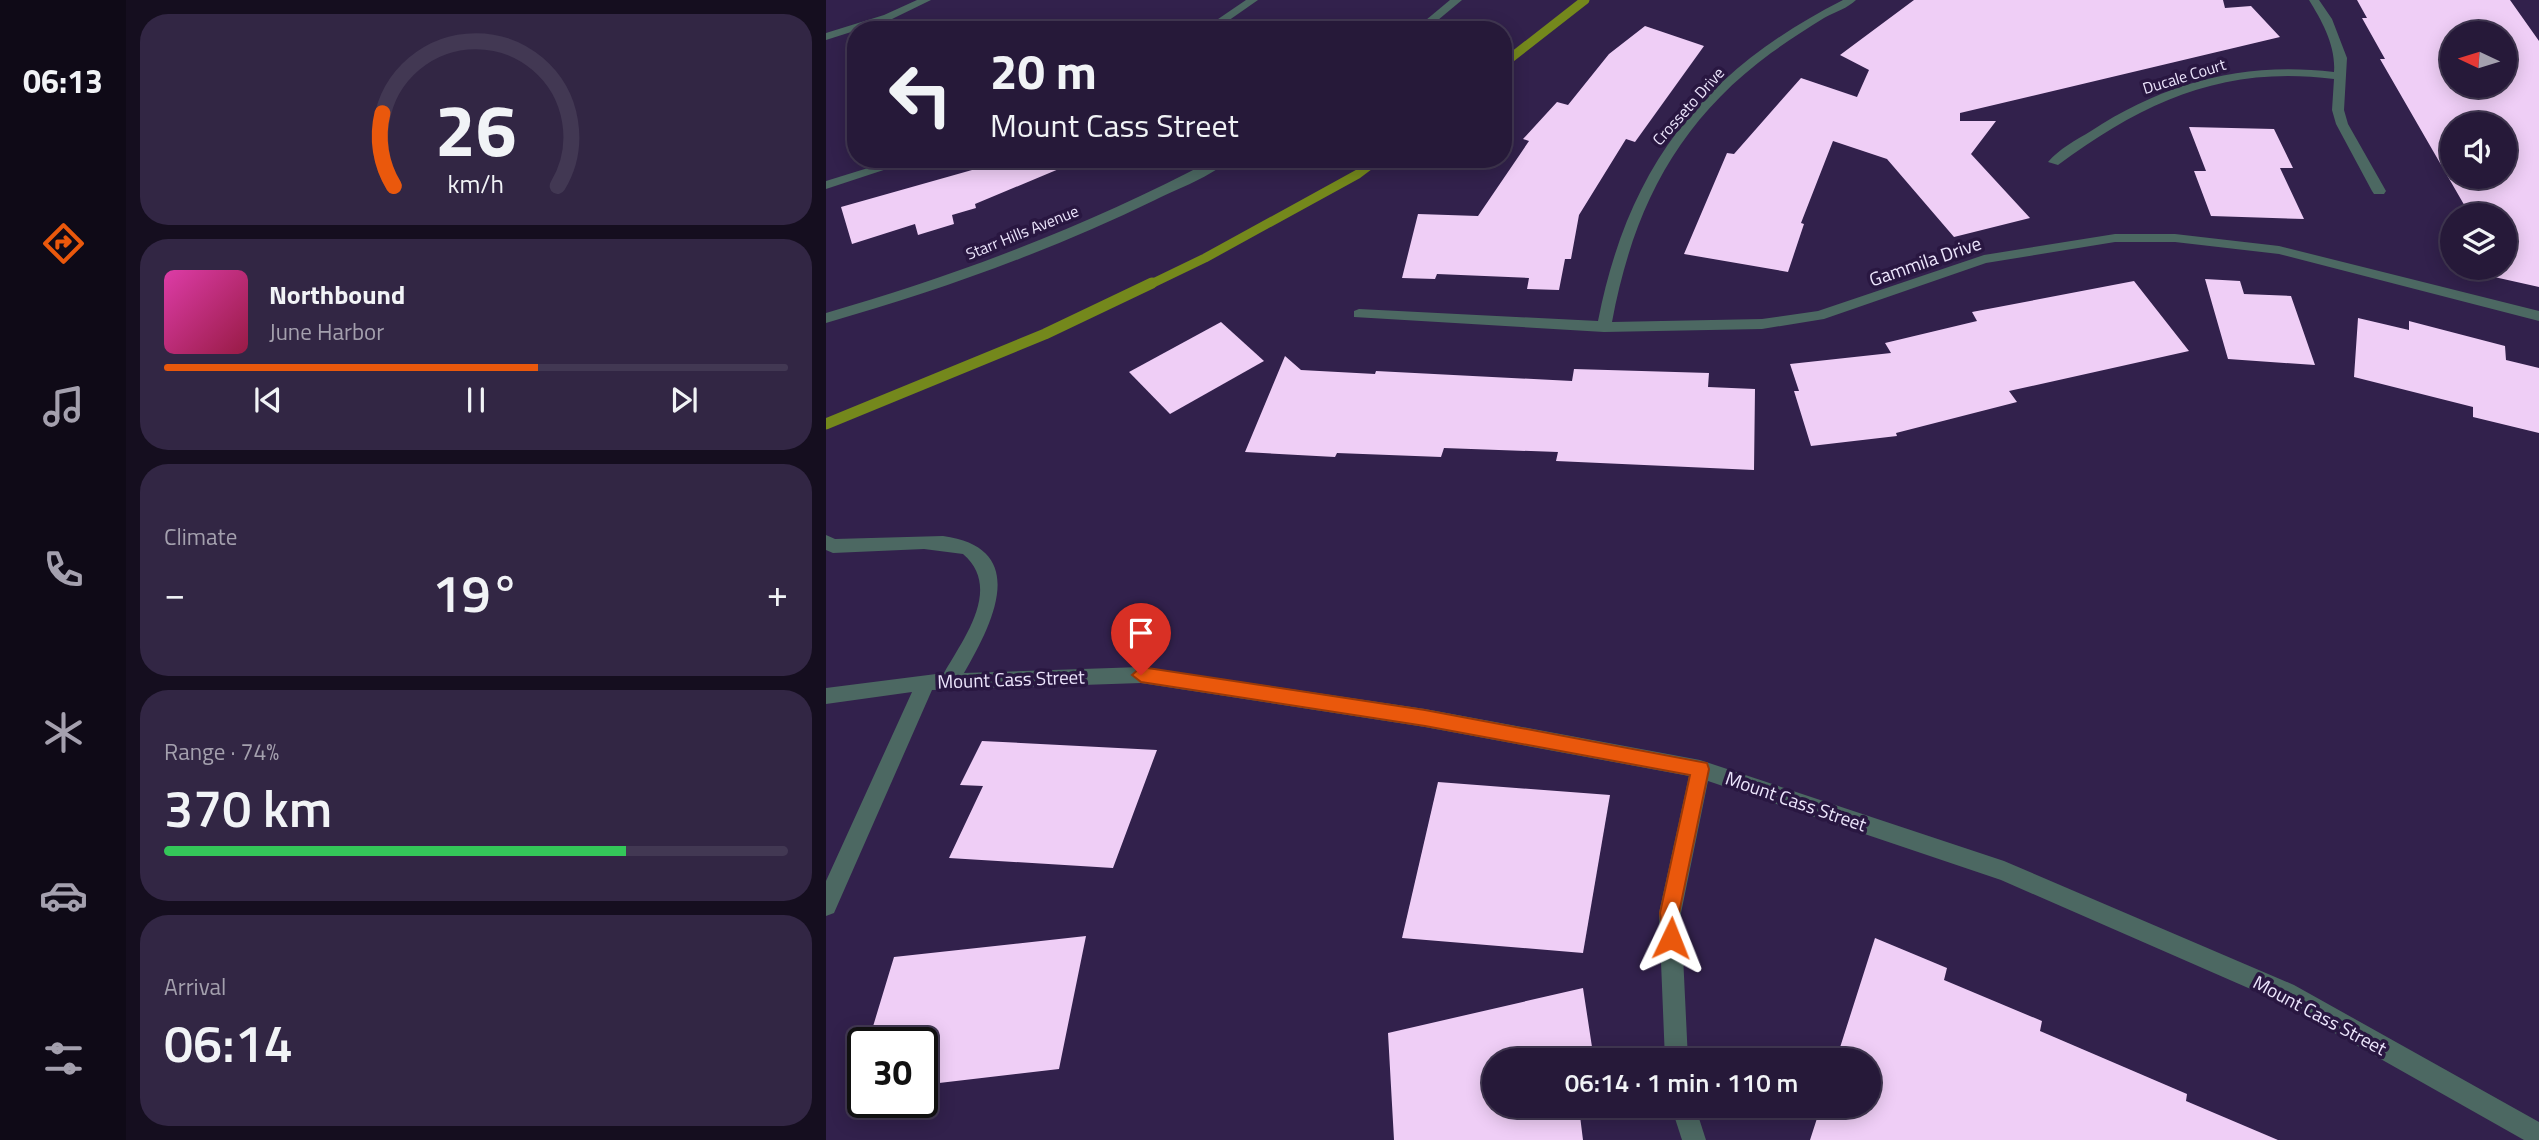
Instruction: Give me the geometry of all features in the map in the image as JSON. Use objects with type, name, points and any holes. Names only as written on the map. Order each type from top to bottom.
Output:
[{"type":"street","points":[[876,21],[926,0]]},
{"type":"street","points":[[1221,21],[1253,0]]},
{"type":"street","points":[[1430,21],[1457,0]]},
{"type":"street","name":"Crosseto Drive","points":[[1604,327],[1629,230],[1651,179],[1668,153],[1707,106],[1761,55],[1818,16],[1852,0]]},
{"type":"street","points":[[2314,0],[2336,41],[2341,58],[2338,110],[2342,124],[2347,138],[2379,191]]},
{"type":"street","points":[[826,37],[847,30]]},
{"type":"street","name":"Ducale Court","points":[[2054,162],[2105,124],[2154,99],[2201,84],[2281,71],[2339,76]]},
{"type":"street","points":[[826,185],[882,168]]},
{"type":"street","name":"Starr Hills Avenue","points":[[826,318],[959,275],[1045,242],[1178,185],[1208,168]]},
{"type":"street","name":"Gammila Drive","points":[[1359,314],[1604,327],[1707,328],[1819,316],[1906,288],[1984,258],[2115,238],[2213,241],[2279,250],[2539,316]]},
{"type":"street","points":[[826,542],[833,546],[947,543],[970,550],[982,566],[990,590],[987,608],[950,681]]},
{"type":"street","name":"Mount Cass Street","points":[[826,696],[926,682],[1141,675],[1425,718],[1700,769],[2004,872],[2286,993],[2539,1135]]},
{"type":"street","points":[[826,905],[926,682]]},
{"type":"street","points":[[1675,1048],[1670,913],[1700,769]]},
{"type":"street","points":[[1687,1118],[1694,1140]]},
{"type":"building","points":[[1914,0],[2223,0],[2225,8],[2251,6],[2280,37],[1960,113],[1960,121],[1996,121],[1971,154],[2030,218],[1954,237],[1887,159],[1833,141],[1801,223],[1804,224],[1788,272],[1684,254],[1727,153],[1734,154],[1801,78],[1857,97],[1869,70],[1840,55]]},
{"type":"building","points":[[2357,0],[2510,0],[2539,41],[2539,287],[2508,280],[2517,280],[2517,203],[2463,203],[2455,189],[2517,189],[2517,112],[2440,112],[2440,163],[2380,59],[2385,59],[2362,18],[2367,18]]},
{"type":"building","points":[[1645,26],[1704,46],[1635,142],[1626,139],[1579,215],[1571,259],[1565,259],[1559,290],[1527,289],[1529,278],[1437,274],[1435,279],[1402,278],[1418,214],[1478,216],[1529,141],[1523,139],[1557,102],[1568,105],[1609,54]]},
{"type":"building","points":[[2189,127],[2274,129],[2293,168],[2280,168],[2304,219],[2211,216],[2194,171],[2206,171]]},
{"type":"building","points":[[979,168],[1061,168],[975,204],[976,208],[952,215],[954,224],[918,235],[915,224],[852,244],[841,207]]},
{"type":"building","points":[[2205,279],[2240,281],[2244,294],[2291,296],[2315,365],[2228,359]]},
{"type":"building","points":[[2134,281],[2189,351],[2009,391],[2017,402],[1896,433],[1897,436],[1811,446],[1794,391],[1799,391],[1790,364],[1891,353],[1885,343],[1977,321],[1972,312]]},
{"type":"building","points":[[2358,318],[2409,330],[2409,321],[2505,346],[2506,360],[2539,368],[2539,433],[2473,417],[2473,407],[2354,377]]},
{"type":"building","points":[[1221,322],[1264,361],[1170,414],[1129,372]]},
{"type":"building","points":[[1285,356],[1301,370],[1375,374],[1376,371],[1572,381],[1574,369],[1709,373],[1708,387],[1755,389],[1754,470],[1556,461],[1558,452],[1444,448],[1441,457],[1337,453],[1335,457],[1245,452]]},
{"type":"building","points":[[982,741],[1157,750],[1113,868],[949,858],[983,786],[960,785]]},
{"type":"building","points":[[1438,782],[1610,795],[1583,953],[1402,938]]},
{"type":"building","points":[[1086,936],[1059,1069],[938,1083],[938,1027],[873,1027],[894,957]]},
{"type":"building","points":[[1875,938],[1947,968],[1944,980],[2042,1021],[2040,1031],[2187,1094],[2186,1101],[2278,1140],[1810,1140],[1817,1118],[1881,1118],[1881,1048],[1840,1048]]},
{"type":"building","points":[[1583,988],[1592,1048],[1482,1048],[1482,1118],[1580,1118],[1583,1140],[1394,1140],[1388,1033]]},
{"type":"waterway","points":[[1512,57],[1585,0]]},
{"type":"waterway","points":[[1149,285],[1205,258],[1366,168]]},
{"type":"waterway","points":[[826,424],[1045,334],[1152,283]]},
{"type":"route","points":[[1141,675],[1425,718],[1700,769],[1670,913],[1671,938]]}]
